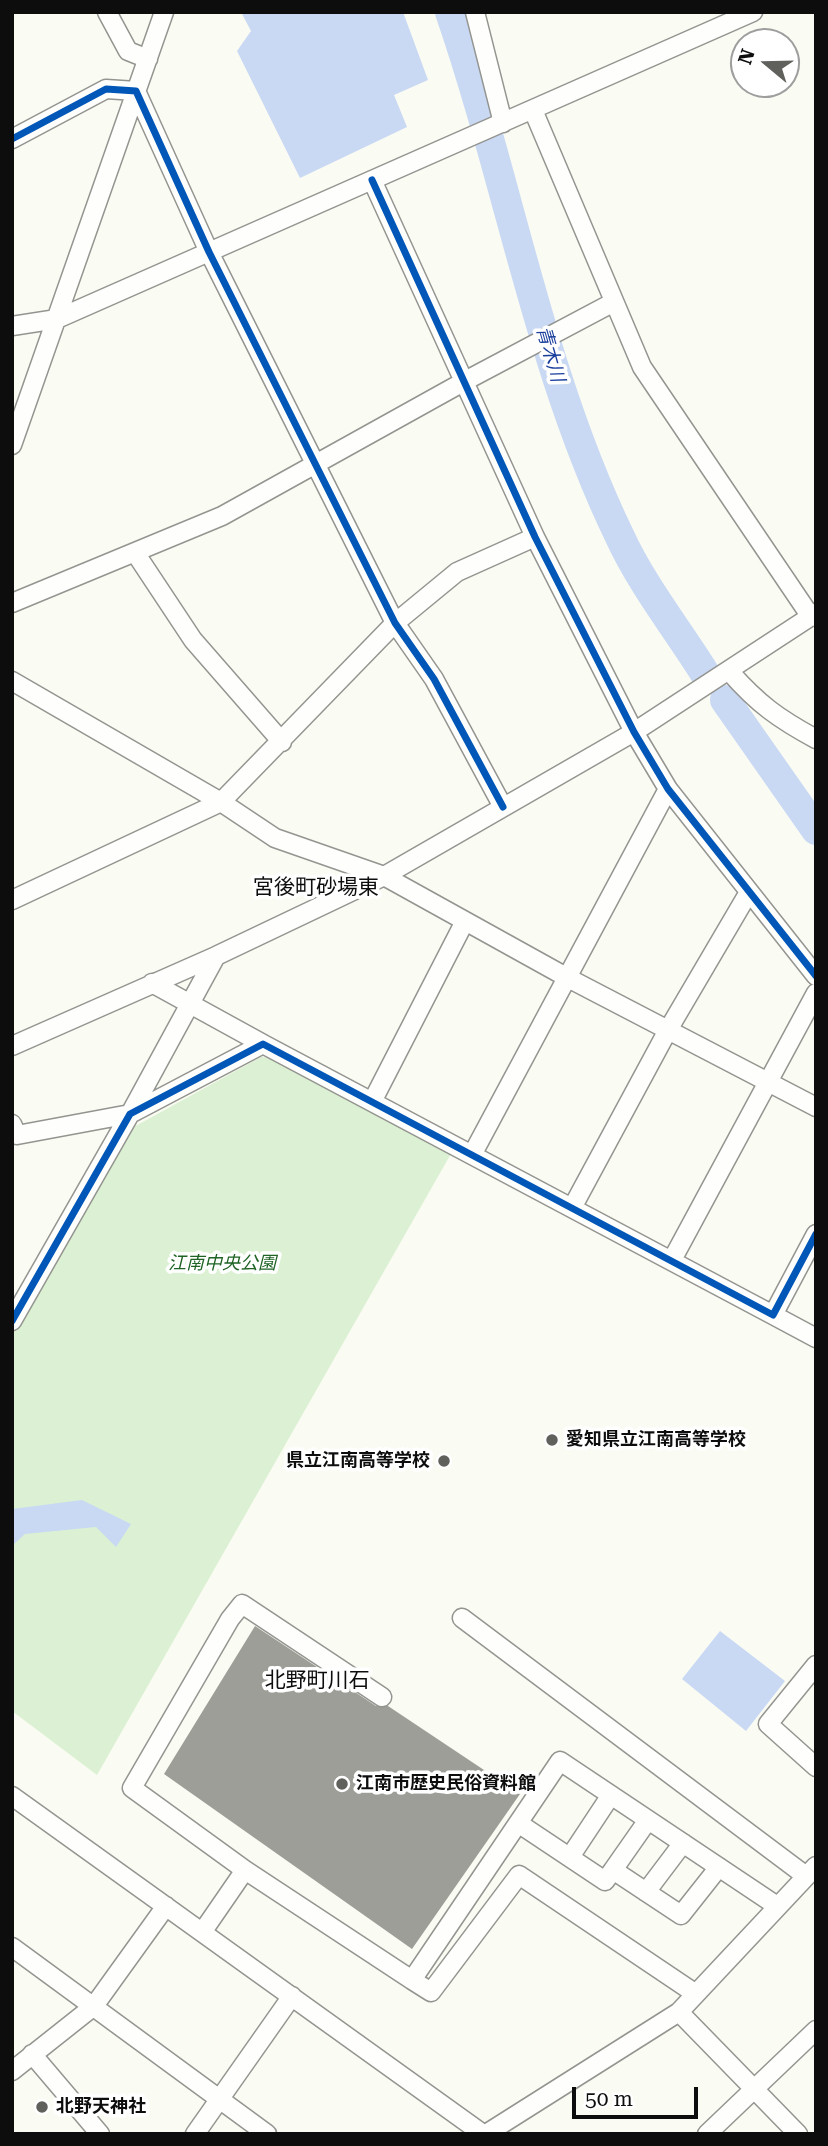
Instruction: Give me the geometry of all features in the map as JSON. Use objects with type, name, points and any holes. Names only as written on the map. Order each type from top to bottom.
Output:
[{"type":"street","points":[[107,12],[128,51],[148,59]]},
{"type":"street","points":[[12,445],[164,12]]},
{"type":"street","points":[[475,12],[492,128]]},
{"type":"street","points":[[12,326],[57,319],[753,12]]},
{"type":"street","points":[[12,139],[106,89],[136,91]]},
{"type":"street","points":[[136,91],[209,252],[395,624],[434,678],[503,807]]},
{"type":"street","points":[[12,1046],[216,956],[384,876],[634,732],[730,672],[813,615],[642,367],[533,110]]},
{"type":"street","points":[[372,180],[535,537],[634,732],[668,789],[816,976]]},
{"type":"street","points":[[12,603],[136,554],[222,516],[464,381],[614,302]]},
{"type":"street","points":[[12,900],[221,802],[395,624],[457,572],[535,537]]},
{"type":"street","points":[[136,554],[193,640],[282,742]]},
{"type":"street","points":[[730,672],[755,702],[776,718],[816,739]]},
{"type":"street","points":[[12,681],[221,802],[275,838],[384,876],[568,978],[816,1107]]},
{"type":"street","points":[[472,1155],[668,789]]},
{"type":"street","points":[[572,1208],[668,1030],[749,892]]},
{"type":"street","points":[[373,1100],[465,921]]},
{"type":"street","points":[[12,1321],[216,956]]},
{"type":"street","points":[[152,983],[816,1338]]},
{"type":"street","points":[[672,1260],[816,993]]},
{"type":"street","points":[[14,1134],[130,1114],[263,1044]]},
{"type":"street","points":[[773,1315],[816,1234]]},
{"type":"street","points":[[382,1697],[242,1604],[230,1619],[132,1788],[245,1870],[431,1992],[519,1875],[696,1994]]},
{"type":"street","points":[[12,1796],[484,2134],[679,2012],[811,1871],[690,1787],[462,1618]]},
{"type":"street","points":[[816,1665],[768,1724],[816,1767]]},
{"type":"street","points":[[412,1980],[560,1761],[777,1906]]},
{"type":"street","points":[[570,1857],[611,1795]]},
{"type":"street","points":[[518,1823],[605,1881],[648,1820]]},
{"type":"street","points":[[646,1892],[683,1843]]},
{"type":"street","points":[[613,1870],[681,1915],[719,1867]]},
{"type":"street","points":[[203,1931],[245,1870]]},
{"type":"street","points":[[463,1905],[485,1920]]},
{"type":"street","points":[[12,2071],[94,2006],[166,1906]]},
{"type":"street","points":[[12,1947],[267,2134]]},
{"type":"street","points":[[195,2134],[292,1996]]},
{"type":"street","points":[[679,2012],[798,2134]]},
{"type":"street","points":[[707,2134],[816,2029]]},
{"type":"street","points":[[32,2054],[100,2134]]},
{"type":"green space","name":"江南中央公園","points":[[261,1057],[278,1058],[452,1152],[97,1775],[12,1711],[12,1336],[130,1129]]},
{"type":"water","points":[[241,12],[403,12],[428,80],[394,95],[407,127],[300,178],[237,51],[251,31]]},
{"type":"water","points":[[82,1500],[131,1524],[116,1547],[96,1527],[25,1534],[12,1546],[12,1509]]},
{"type":"water","points":[[720,1631],[785,1681],[746,1731],[682,1679]]},
{"type":"building","name":"江南市歴史民俗資料館","points":[[255,1626],[376,1706],[388,1706],[520,1794],[412,1949],[164,1774]]},
{"type":"waterway","name":"青木川","points":[[450,12],[546,343],[592,474],[638,571],[704,672]]},
{"type":"waterway","name":"青木川","points":[[725,700],[816,830]]},
{"type":"cycle path","points":[[12,139],[106,89],[136,91],[209,252],[395,623],[434,679],[503,807]]},
{"type":"cycle path","points":[[372,180],[535,537],[634,732],[668,789],[816,976]]},
{"type":"cycle path","points":[[12,1321],[130,1114],[263,1044],[773,1315],[816,1234]]},
{"type":"place","name":"愛知県立江南高等学校","points":[[552,1440]]},
{"type":"place","name":"県立江南高等学校","points":[[444,1461]]},
{"type":"place","name":"江南市歴史民俗資料館","points":[[342,1784]]},
{"type":"place","name":"北野天神社","points":[[42,2107]]},
{"type":"district","name":"宮後町砂場東","points":[[316,888]]},
{"type":"district","name":"北野町川石","points":[[317,1681]]}]
